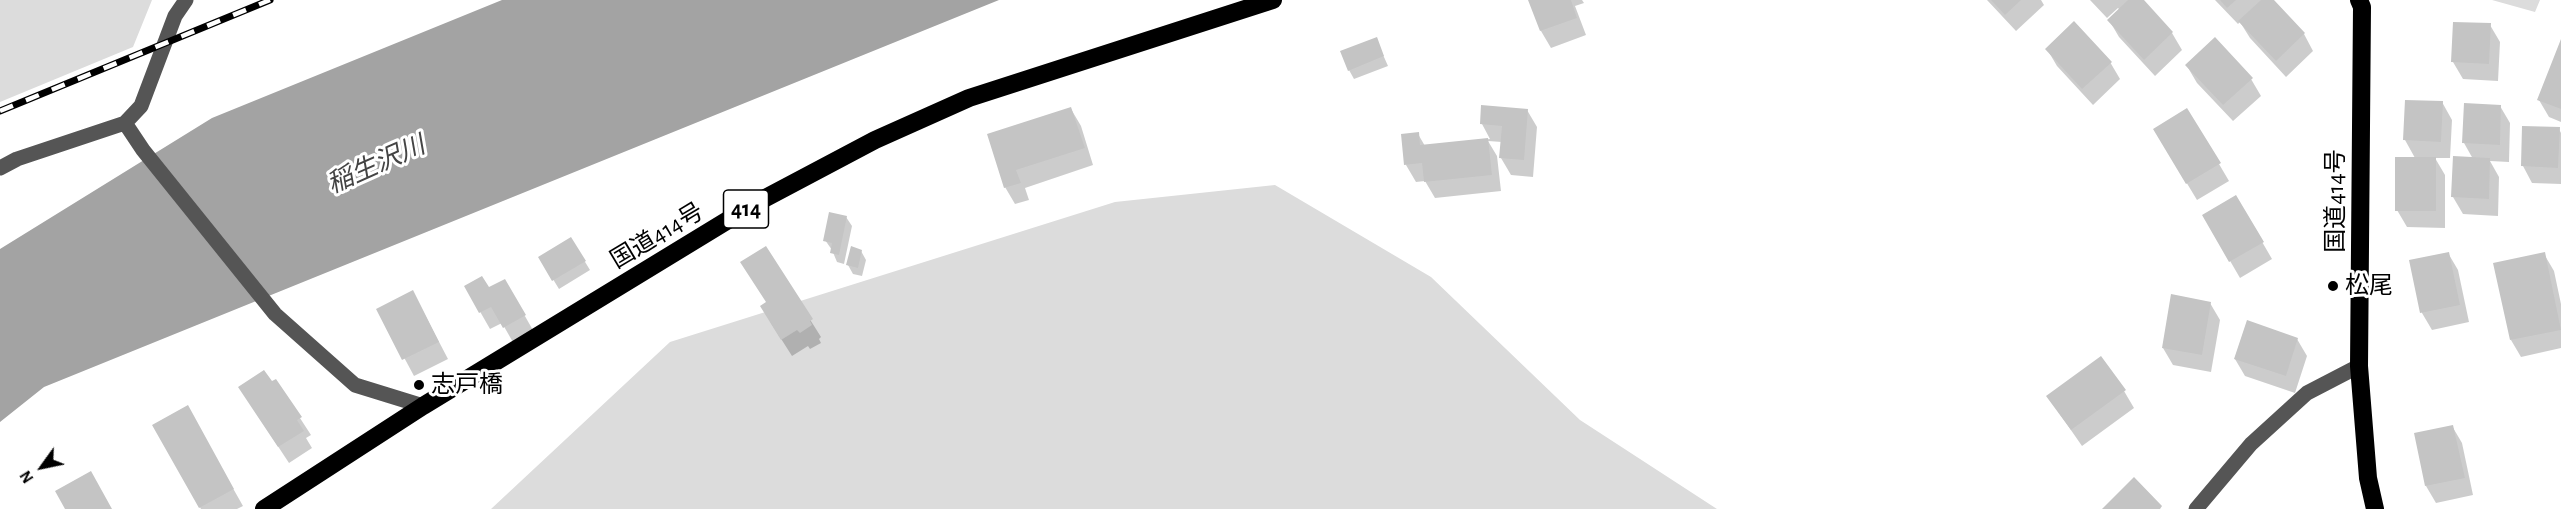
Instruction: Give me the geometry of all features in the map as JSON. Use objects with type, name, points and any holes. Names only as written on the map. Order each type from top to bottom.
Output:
[{"type":"highway","name":"国道414号","points":[[264,509],[423,406],[756,203],[875,140],[969,98],[1273,0]]},
{"type":"highway","name":"国道414号","points":[[2360,0],[2362,19],[2359,366],[2368,478],[2374,509]]},
{"type":"street","points":[[0,168],[17,159],[125,123],[141,106],[175,16],[186,0]]},
{"type":"street","points":[[125,123],[143,150],[275,314],[355,385],[423,406]]},
{"type":"street","points":[[2196,509],[2251,444],[2307,393],[2359,366]]},
{"type":"shaded area","points":[[0,0],[152,0],[133,47],[0,102]]},
{"type":"shaded area","points":[[2492,0],[2540,0],[2535,12]]},
{"type":"shaded area","points":[[1275,185],[1431,277],[1580,420],[1717,509],[491,509],[670,342],[1115,202]]},
{"type":"water","name":"稲生沢川","points":[[502,0],[999,0],[44,387],[0,422],[0,249],[212,118]]},
{"type":"building","points":[[1528,0],[1571,0],[1577,18],[1540,31]]},
{"type":"building","points":[[1991,0],[2021,0],[2005,15]]},
{"type":"building","points":[[2128,0],[2144,0],[2173,32],[2144,60],[2107,20]]},
{"type":"building","points":[[2220,0],[2236,0],[2227,8]]},
{"type":"building","points":[[2261,0],[2274,0],[2305,33],[2276,61],[2238,21]]},
{"type":"building","points":[[2074,21],[2112,62],[2082,89],[2045,49]]},
{"type":"building","points":[[2453,22],[2491,23],[2489,64],[2451,62]]},
{"type":"building","points":[[1377,37],[1384,56],[1348,71],[1340,51]]},
{"type":"building","points":[[2215,37],[2253,78],[2223,105],[2185,65]]},
{"type":"building","points":[[2561,39],[2561,109],[2537,100]]},
{"type":"building","points":[[2405,100],[2443,101],[2441,142],[2403,140]]},
{"type":"building","points":[[2464,103],[2501,105],[2500,145],[2462,143]]},
{"type":"building","points":[[1481,105],[1528,109],[1524,160],[1499,158],[1502,126],[1480,124]]},
{"type":"building","points":[[1071,107],[1085,148],[1016,170],[1021,183],[1004,188],[987,134]]},
{"type":"building","points":[[2187,108],[2221,163],[2186,184],[2153,129]]},
{"type":"building","points":[[2522,126],[2560,127],[2558,168],[2521,166]]},
{"type":"building","points":[[1419,132],[1420,145],[1488,138],[1492,175],[1424,182],[1422,163],[1404,165],[1401,134]]},
{"type":"building","points":[[2453,156],[2490,158],[2489,199],[2451,197]]},
{"type":"building","points":[[2395,157],[2436,157],[2436,211],[2395,211]]},
{"type":"building","points":[[2236,195],[2264,242],[2229,262],[2202,215]]},
{"type":"building","points":[[829,212],[847,216],[839,255],[830,253],[832,243],[823,241]]},
{"type":"building","points":[[571,237],[586,261],[552,281],[538,257]]},
{"type":"building","points":[[766,246],[813,319],[810,321],[812,325],[800,333],[797,330],[781,340],[760,306],[766,302],[740,262]]},
{"type":"building","points":[[851,246],[862,250],[858,268],[846,265]]},
{"type":"building","points":[[2449,252],[2460,305],[2420,313],[2409,260]]},
{"type":"building","points":[[2545,252],[2561,330],[2510,340],[2493,263]]},
{"type":"building","points":[[482,276],[489,287],[505,279],[526,315],[503,328],[491,307],[479,313],[464,286]]},
{"type":"building","points":[[413,290],[439,342],[402,360],[376,309]]},
{"type":"building","points":[[2171,294],[2211,302],[2202,355],[2162,348]]},
{"type":"building","points":[[2247,320],[2298,338],[2286,376],[2234,359]]},
{"type":"building","points":[[2101,356],[2126,390],[2071,430],[2046,396]]},
{"type":"building","points":[[264,370],[272,381],[276,379],[302,417],[297,420],[304,431],[278,447],[238,387]]},
{"type":"building","points":[[188,405],[234,489],[199,508],[152,425]]},
{"type":"building","points":[[2453,425],[2465,478],[2425,486],[2414,433]]},
{"type":"building","points":[[91,471],[112,509],[65,509],[55,491]]},
{"type":"building","points":[[2134,477],[2162,506],[2160,509],[2102,509]]},
{"type":"railway","points":[[0,111],[270,0]]},
{"type":"place","name":"松尾","points":[[2333,286]]},
{"type":"place","name":"志戸橋","points":[[419,385]]}]
